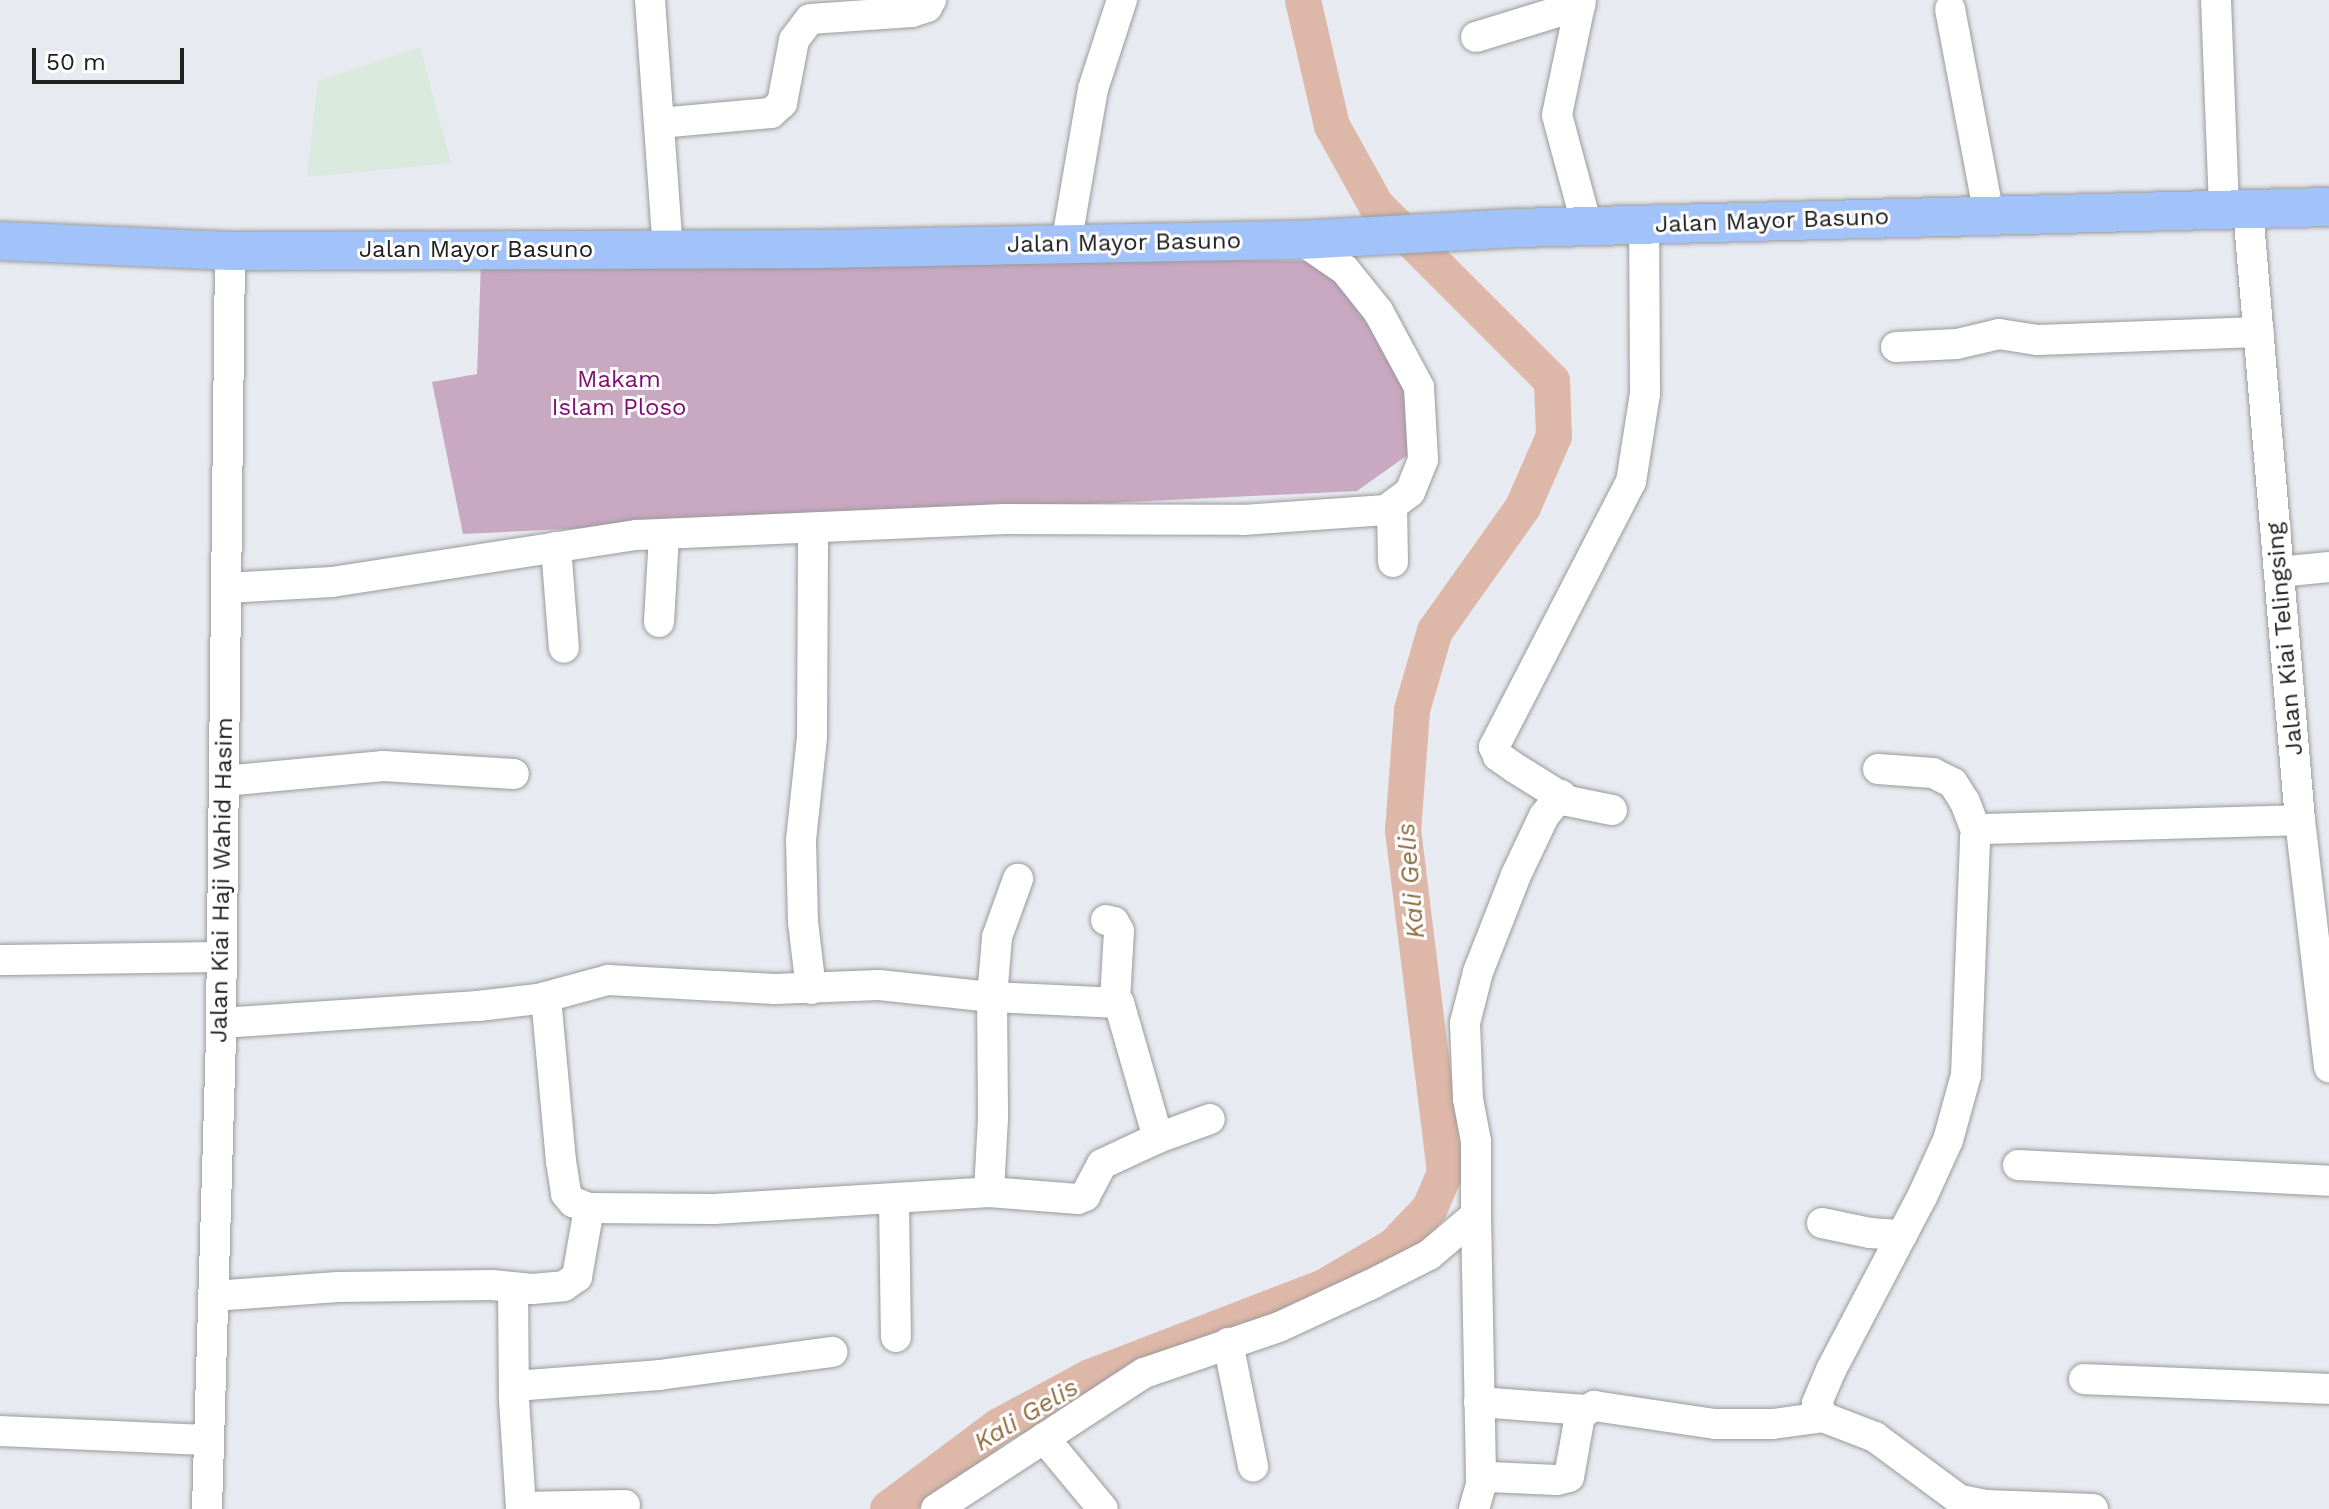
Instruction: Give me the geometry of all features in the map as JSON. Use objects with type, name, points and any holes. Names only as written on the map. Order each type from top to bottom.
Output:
[{"type":"main road","name":"Jalan Mayor Basuno","points":[[0,241],[230,251],[1066,245],[1308,239],[1516,228],[2329,207]]},
{"type":"street","points":[[650,0],[668,250]]},
{"type":"street","points":[[659,123],[771,113],[778,109],[782,103],[794,40],[810,9],[912,12],[927,7],[931,0]]},
{"type":"street","points":[[1066,245],[1093,89],[1122,0]]},
{"type":"street","name":"Jalan Kiai Telingsing","points":[[2216,0],[2236,209],[2259,332],[2300,820],[2329,1067]]},
{"type":"street","points":[[1476,37],[1580,3]]},
{"type":"street","points":[[1580,3],[1561,80],[1557,115],[1587,226]]},
{"type":"street","points":[[1950,9],[1989,215]]},
{"type":"street","points":[[1612,810],[1578,805],[1515,768],[1498,756],[1494,747],[1631,482],[1645,394],[1644,225]]},
{"type":"street","points":[[226,588],[332,582],[457,566],[556,547],[664,534],[1005,519],[1243,520],[1386,510],[1410,492],[1423,459],[1419,387],[1378,311],[1345,270],[1308,239]]},
{"type":"street","name":"Jalan Kiai Haji Wahid Hasim","points":[[207,1509],[221,1023],[230,251]]},
{"type":"street","points":[[1896,347],[1957,344],[1999,334],[2038,340],[2259,332]]},
{"type":"street","points":[[1392,506],[1393,562]]},
{"type":"street","points":[[811,989],[803,922],[801,840],[812,737],[813,529]]},
{"type":"street","points":[[659,622],[664,534]]},
{"type":"street","points":[[556,547],[564,648]]},
{"type":"street","points":[[2279,572],[2329,567]]},
{"type":"street","points":[[224,781],[383,766],[514,774]]},
{"type":"street","points":[[1823,1417],[1817,1403],[1819,1393],[1948,1140],[1966,1075],[1977,833],[1965,802],[1953,783],[1933,773],[1878,769]]},
{"type":"street","points":[[1477,1497],[1476,1141],[1468,1099],[1465,1023],[1478,972],[1516,875],[1544,816],[1561,795]]},
{"type":"street","points":[[1977,833],[1982,829],[2300,820]]},
{"type":"street","points":[[989,1192],[993,1118],[992,997],[997,937],[1018,879]]},
{"type":"street","points":[[1106,920],[1114,922],[1119,931],[1115,1000],[1121,1008],[1158,1138]]},
{"type":"street","points":[[0,960],[222,957]]},
{"type":"street","points":[[221,1023],[478,1006],[546,997],[608,980],[811,989],[879,985],[992,997],[1115,1000]]},
{"type":"street","points":[[546,997],[566,1194],[573,1202],[589,1208],[714,1209],[989,1192],[1078,1199],[1085,1196],[1102,1164],[1158,1138],[1210,1119]]},
{"type":"street","points":[[2018,1165],[2329,1181]]},
{"type":"street","points":[[894,1200],[896,1337]]},
{"type":"street","points":[[213,1296],[338,1287],[532,1289],[573,1282],[580,1267],[589,1208]]},
{"type":"street","points":[[936,1509],[1144,1373],[1279,1327],[1429,1255],[1476,1215]]},
{"type":"street","points":[[1822,1223],[1870,1233],[1902,1235]]},
{"type":"street","points":[[513,1288],[514,1386],[521,1508],[625,1505]]},
{"type":"street","points":[[1228,1343],[1253,1466]]},
{"type":"street","points":[[514,1386],[659,1375],[832,1352]]},
{"type":"street","points":[[2084,1379],[2329,1389]]},
{"type":"street","points":[[1479,1402],[1586,1410],[1604,1407],[1715,1424],[1773,1424],[1823,1417],[1875,1437],[1954,1503],[2093,1509]]},
{"type":"street","points":[[1477,1497],[1496,1476],[1557,1480],[1569,1477],[1577,1424],[1586,1410]]},
{"type":"street","points":[[0,1431],[208,1440]]},
{"type":"street","points":[[1044,1438],[1103,1509]]},
{"type":"shaded area","points":[[420,47],[451,163],[307,177],[318,81]]},
{"type":"green space","name":"Makam Islam Ploso","points":[[848,257],[1320,261],[1407,376],[1419,447],[1357,491],[463,534],[432,382],[477,374],[481,263]]},
{"type":"waterway","name":"Kali Gelis","points":[[888,1509],[999,1426],[1090,1377],[1324,1287],[1394,1246],[1430,1208],[1445,1172],[1403,831],[1412,710],[1435,631],[1523,507],[1554,436],[1552,381],[1376,205],[1332,126],[1303,0]]}]
